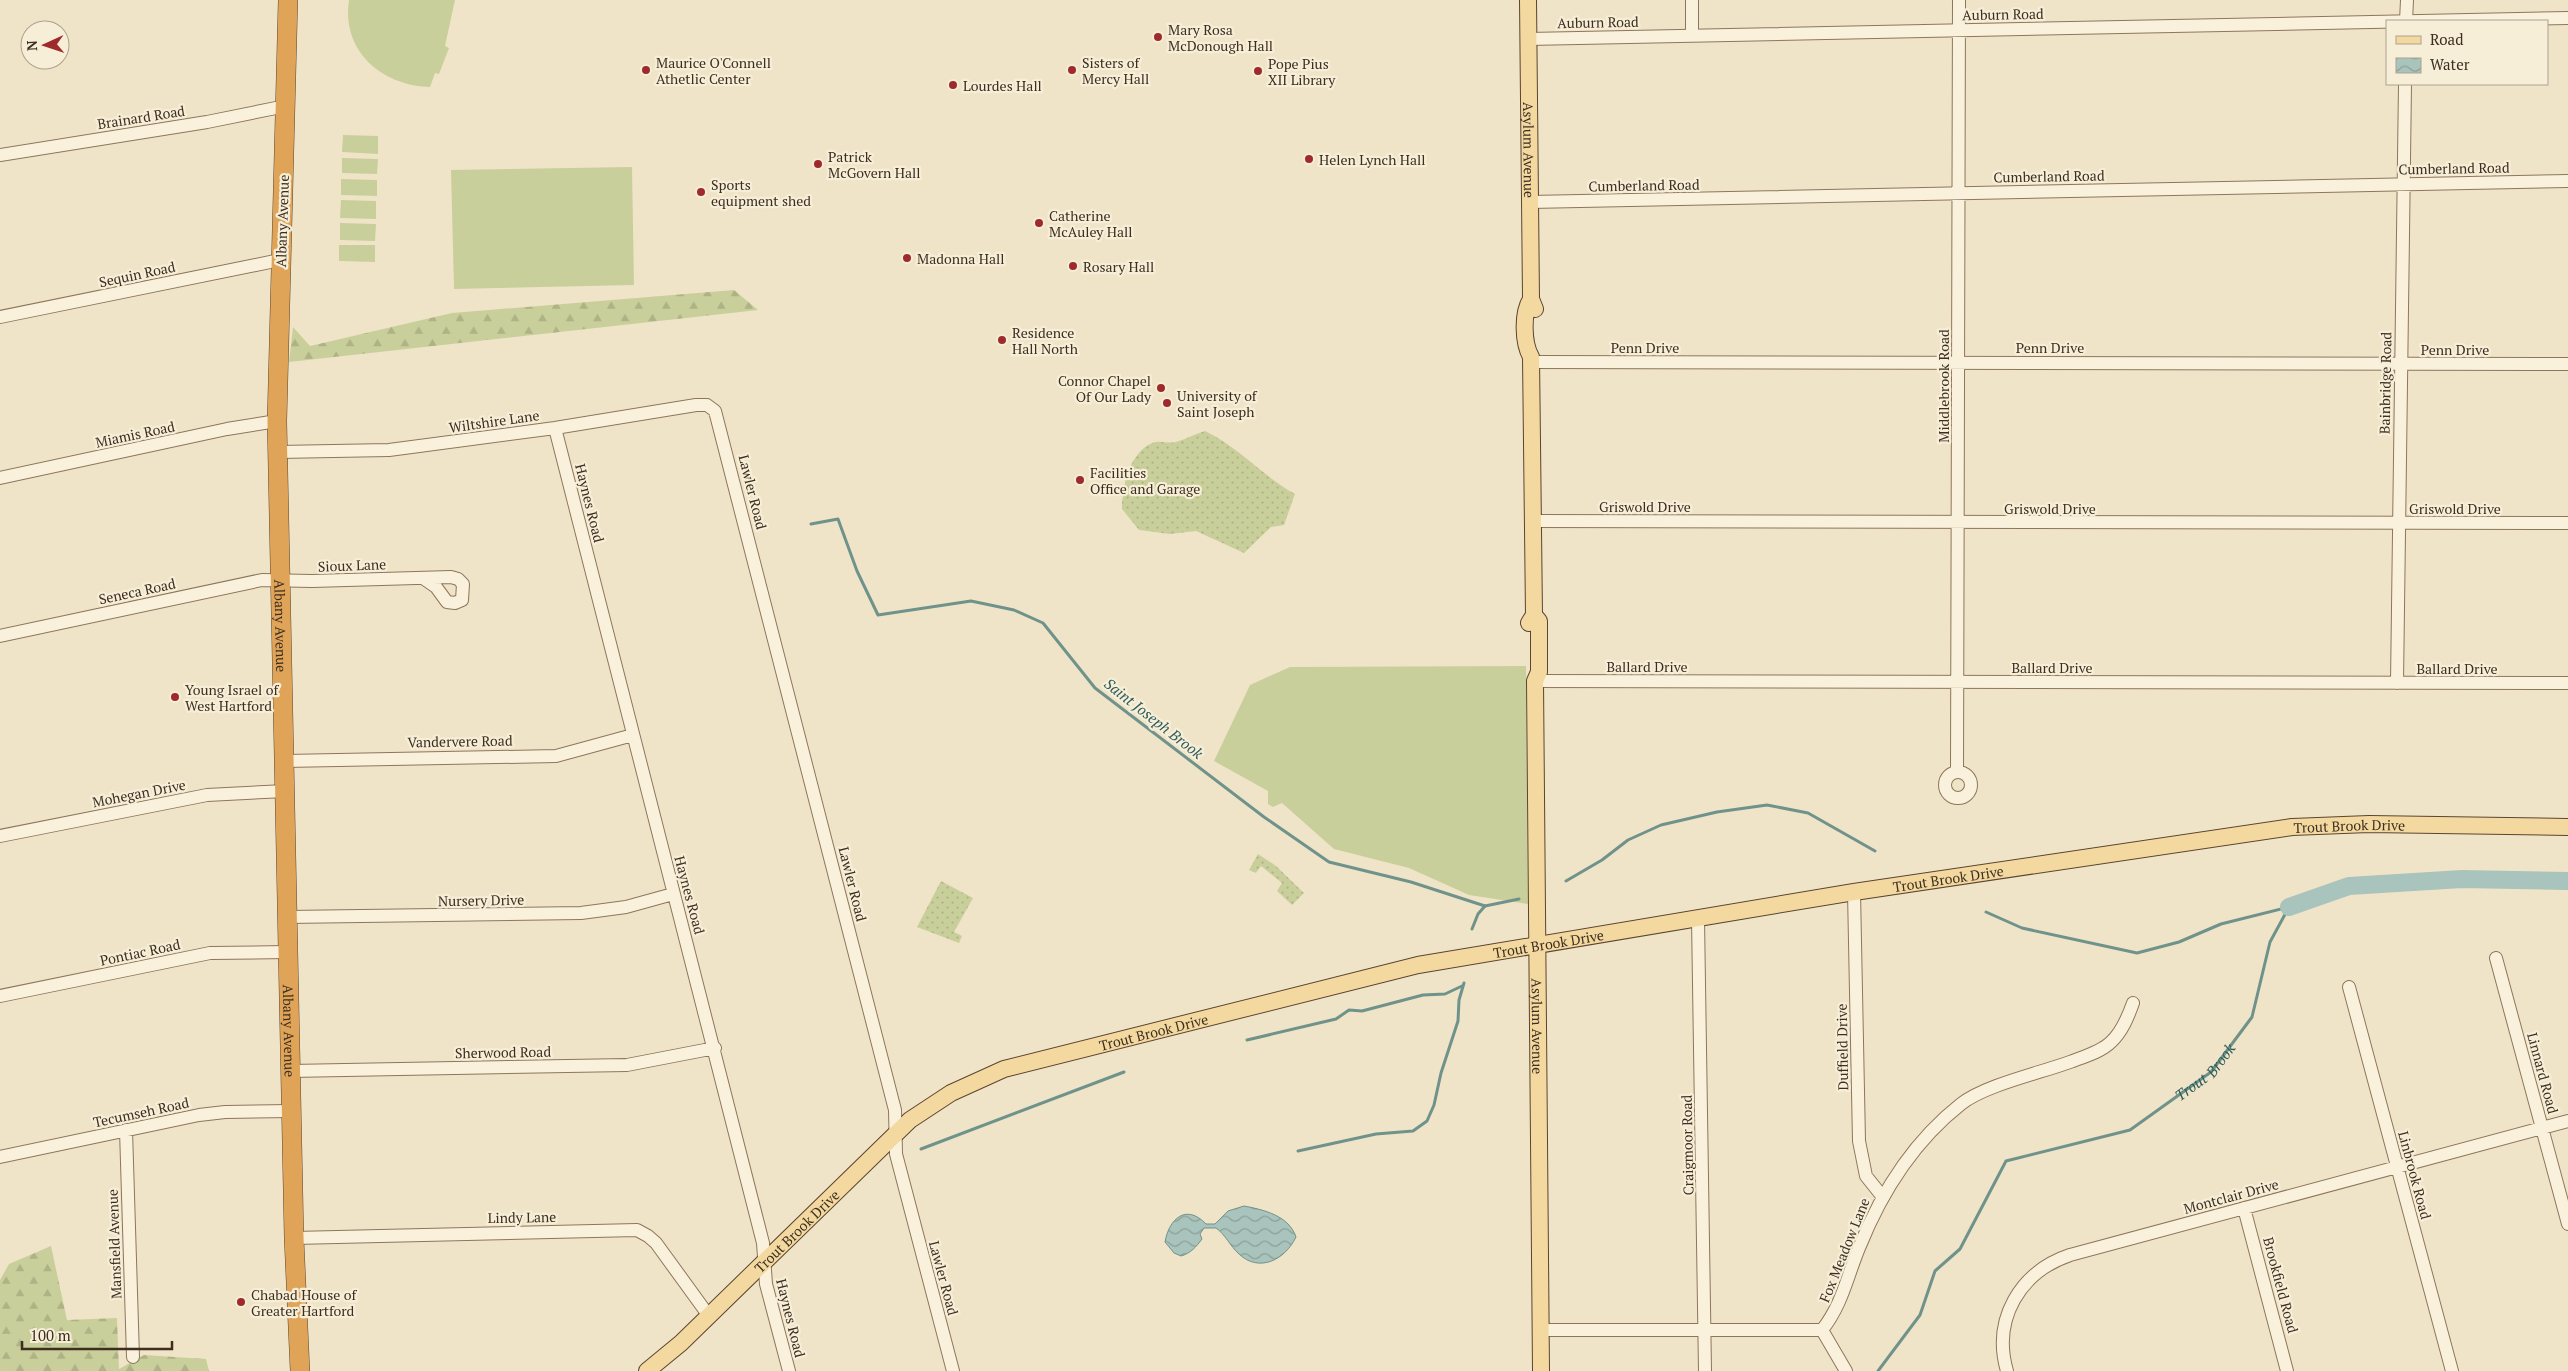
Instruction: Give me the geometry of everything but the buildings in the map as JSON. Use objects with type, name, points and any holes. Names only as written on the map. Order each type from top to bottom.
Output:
[{"type":"highway","name":"Albany Avenue","points":[[288,0],[277,421],[282,580],[290,1111],[300,1371]]},
{"type":"main road","name":"Asylum Avenue","points":[[1528,0],[1531,300],[1526,307],[1527,349],[1531,359],[1534,615],[1529,622],[1530,672],[1535,681],[1541,1371]]},
{"type":"main road","name":"Trout Brook Drive","points":[[647,1371],[709,1316],[910,1120],[951,1093],[1004,1069],[1418,965],[1854,892],[2292,827],[2369,824],[2568,827]]},
{"type":"street","points":[[1692,0],[1692,35]]},
{"type":"street","name":"Middlebrook Road","points":[[1957,772],[1956,523],[1959,0]]},
{"type":"street","points":[[2406,20],[2407,0]]},
{"type":"street","name":"Auburn Road","points":[[2460,20],[2568,18]]},
{"type":"street","name":"Auburn Road","points":[[1528,39],[2386,21]]},
{"type":"street","name":"Bainbridge Road","points":[[2396,683],[2405,85]]},
{"type":"street","name":"Brainard Road","points":[[0,155],[286,106]]},
{"type":"street","name":"Cumberland Road","points":[[1530,202],[2568,181]]},
{"type":"street","name":"Sequin Road","points":[[0,317],[280,260]]},
{"type":"street","name":"Penn Drive","points":[[1531,359],[2568,364]]},
{"type":"street","name":"Wiltshire Lane","points":[[278,452],[389,450],[555,428],[696,405],[712,407]]},
{"type":"street","name":"Lawler Road","points":[[712,407],[718,416],[895,1110],[896,1154],[953,1371]]},
{"type":"street","name":"Miamis Road","points":[[0,478],[228,429],[277,421]]},
{"type":"street","name":"Haynes Road","points":[[555,428],[673,894],[715,1048],[763,1243],[766,1284],[789,1371]]},
{"type":"street","name":"Griswold Drive","points":[[1533,521],[2568,523]]},
{"type":"street","name":"Sioux Lane","points":[[282,580],[423,578]]},
{"type":"street","name":"Seneca Road","points":[[0,636],[254,581],[282,580]]},
{"type":"street","name":"Ballard Drive","points":[[1535,681],[2568,683]]},
{"type":"street","name":"Vandervere Road","points":[[285,761],[556,756],[633,735]]},
{"type":"street","name":"Mohegan Drive","points":[[0,836],[207,795],[285,791]]},
{"type":"street","name":"Duffield Drive","points":[[1854,892],[1859,1141],[1866,1176],[1882,1196]]},
{"type":"street","name":"Nursery Drive","points":[[287,917],[581,913],[626,907],[673,894]]},
{"type":"street","name":"Craigmoor Road","points":[[1698,919],[1704,1371]]},
{"type":"street","name":"Pontiac Road","points":[[0,996],[210,953],[287,952]]},
{"type":"street","name":"Linnard Road","points":[[2496,958],[2568,1224]]},
{"type":"street","name":"Linbrook Road","points":[[2349,987],[2452,1371]]},
{"type":"street","name":"Fox Meadow Lane","points":[[1822,1330],[1840,1303],[1859,1248],[1882,1196],[1922,1143],[1962,1104],[1983,1092],[2080,1059],[2104,1047],[2121,1028],[2133,1003]]},
{"type":"street","name":"Sherwood Road","points":[[290,1071],[627,1065],[715,1048]]},
{"type":"street","name":"Tecumseh Road","points":[[0,1157],[199,1115],[290,1111]]},
{"type":"street","name":"Montclair Drive","points":[[2007,1371],[2003,1335],[2007,1313],[2024,1285],[2044,1266],[2070,1255],[2398,1168],[2568,1120]]},
{"type":"street","name":"Mansfield Avenue","points":[[126,1130],[133,1356]]},
{"type":"street","name":"Brookfield Road","points":[[2244,1208],[2288,1371]]},
{"type":"street","name":"Lindy Lane","points":[[294,1238],[637,1230],[656,1243],[709,1316]]},
{"type":"street","points":[[1540,1330],[1822,1330],[1846,1371]]},
{"type":"green space","points":[[349,0],[455,0],[445,46],[449,48],[439,74],[435,73],[430,87],[412,85],[396,80],[368,62],[358,50],[352,35],[348,18]]},
{"type":"green space","points":[[343,135],[378,136],[378,154],[342,152]]},
{"type":"green space","points":[[342,158],[378,159],[377,174],[342,173]]},
{"type":"green space","points":[[632,167],[634,285],[454,289],[451,170]]},
{"type":"green space","points":[[341,179],[377,180],[377,196],[341,195]]},
{"type":"green space","points":[[341,200],[376,201],[376,219],[340,218]]},
{"type":"green space","points":[[340,223],[376,224],[375,241],[340,240]]},
{"type":"green space","points":[[339,245],[375,245],[375,262],[339,261]]},
{"type":"green space","points":[[734,290],[758,310],[289,362],[293,327],[310,346],[452,313]]},
{"type":"green space","points":[[1205,431],[1229,445],[1272,479],[1295,494],[1284,525],[1271,527],[1244,553],[1196,531],[1170,534],[1139,530],[1122,509],[1123,491],[1128,472],[1143,449],[1153,443],[1176,442]]},
{"type":"green space","points":[[1526,666],[1528,904],[1469,895],[1409,868],[1334,849],[1282,803],[1273,807],[1268,804],[1268,791],[1214,761],[1250,685],[1290,667]]},
{"type":"green space","points":[[1258,854],[1276,866],[1304,893],[1292,905],[1277,891],[1282,883],[1261,866],[1256,873],[1249,870]]},
{"type":"green space","points":[[941,881],[973,898],[954,932],[962,936],[959,943],[917,927]]},
{"type":"green space","points":[[51,1246],[67,1320],[117,1318],[119,1369],[144,1355],[206,1359],[209,1371],[0,1371],[0,1280],[9,1264]]},
{"type":"water","points":[[1244,1206],[1275,1215],[1288,1224],[1296,1237],[1285,1252],[1271,1261],[1255,1263],[1239,1254],[1216,1228],[1204,1228],[1200,1234],[1202,1239],[1198,1245],[1185,1255],[1181,1256],[1174,1253],[1165,1242],[1170,1227],[1180,1216],[1185,1214],[1192,1215],[1206,1224],[1215,1224],[1228,1211]]},
{"type":"waterway","name":"Saint Joseph Brook","points":[[811,524],[838,519],[857,571],[878,615],[971,601],[1014,610],[1043,623],[1095,688],[1264,817],[1329,862],[1411,882],[1485,906],[1519,899]]},
{"type":"waterway","points":[[1566,881],[1602,860],[1628,840],[1661,825],[1717,812],[1767,805],[1808,813],[1875,851]]},
{"type":"waterway","name":"Trout Brook","points":[[2289,907],[2349,886],[2462,879],[2568,881]]},
{"type":"waterway","points":[[1472,929],[1478,914],[1485,906]]},
{"type":"waterway","points":[[1986,912],[2022,928],[2137,953],[2179,942],[2221,924],[2289,907]]},
{"type":"waterway","name":"Trout Brook","points":[[1878,1371],[1920,1315],[1935,1271],[1960,1249],[2006,1161],[2130,1130],[2211,1072],[2252,1017],[2270,942],[2289,907]]},
{"type":"waterway","points":[[1298,1151],[1376,1134],[1413,1131],[1427,1121],[1434,1105],[1441,1073],[1458,1021],[1459,1000],[1464,983]]},
{"type":"waterway","points":[[1247,1040],[1336,1019],[1349,1010],[1362,1011],[1423,995],[1445,994],[1462,986]]},
{"type":"waterway","points":[[921,1149],[1124,1072]]},
{"type":"place","name":"Mary Rosa McDonough Hall","points":[[1158,37]]},
{"type":"place","name":"Maurice O'Connell Athetlic Center","points":[[646,70]]},
{"type":"place","name":"Sisters of Mercy Hall","points":[[1072,70]]},
{"type":"place","name":"Pope Pius XII Library","points":[[1258,71]]},
{"type":"place","name":"Lourdes Hall","points":[[953,85]]},
{"type":"place","name":"Helen Lynch Hall","points":[[1309,159]]},
{"type":"place","name":"Patrick McGovern Hall","points":[[818,164]]},
{"type":"place","name":"Sports equipment shed","points":[[701,192]]},
{"type":"place","name":"Catherine McAuley Hall","points":[[1039,223]]},
{"type":"place","name":"Madonna Hall","points":[[907,258]]},
{"type":"place","name":"Rosary Hall","points":[[1073,266]]},
{"type":"place","name":"Residence Hall North","points":[[1002,340]]},
{"type":"place","name":"Connor Chapel Of Our Lady","points":[[1161,388]]},
{"type":"place","name":"University of Saint Joseph","points":[[1167,403]]},
{"type":"place","name":"Facilities Office and Garage","points":[[1080,480]]},
{"type":"place","name":"Young Israel of West Hartford","points":[[175,697]]},
{"type":"place","name":"Chabad House of Greater Hartford","points":[[241,1302]]}]
